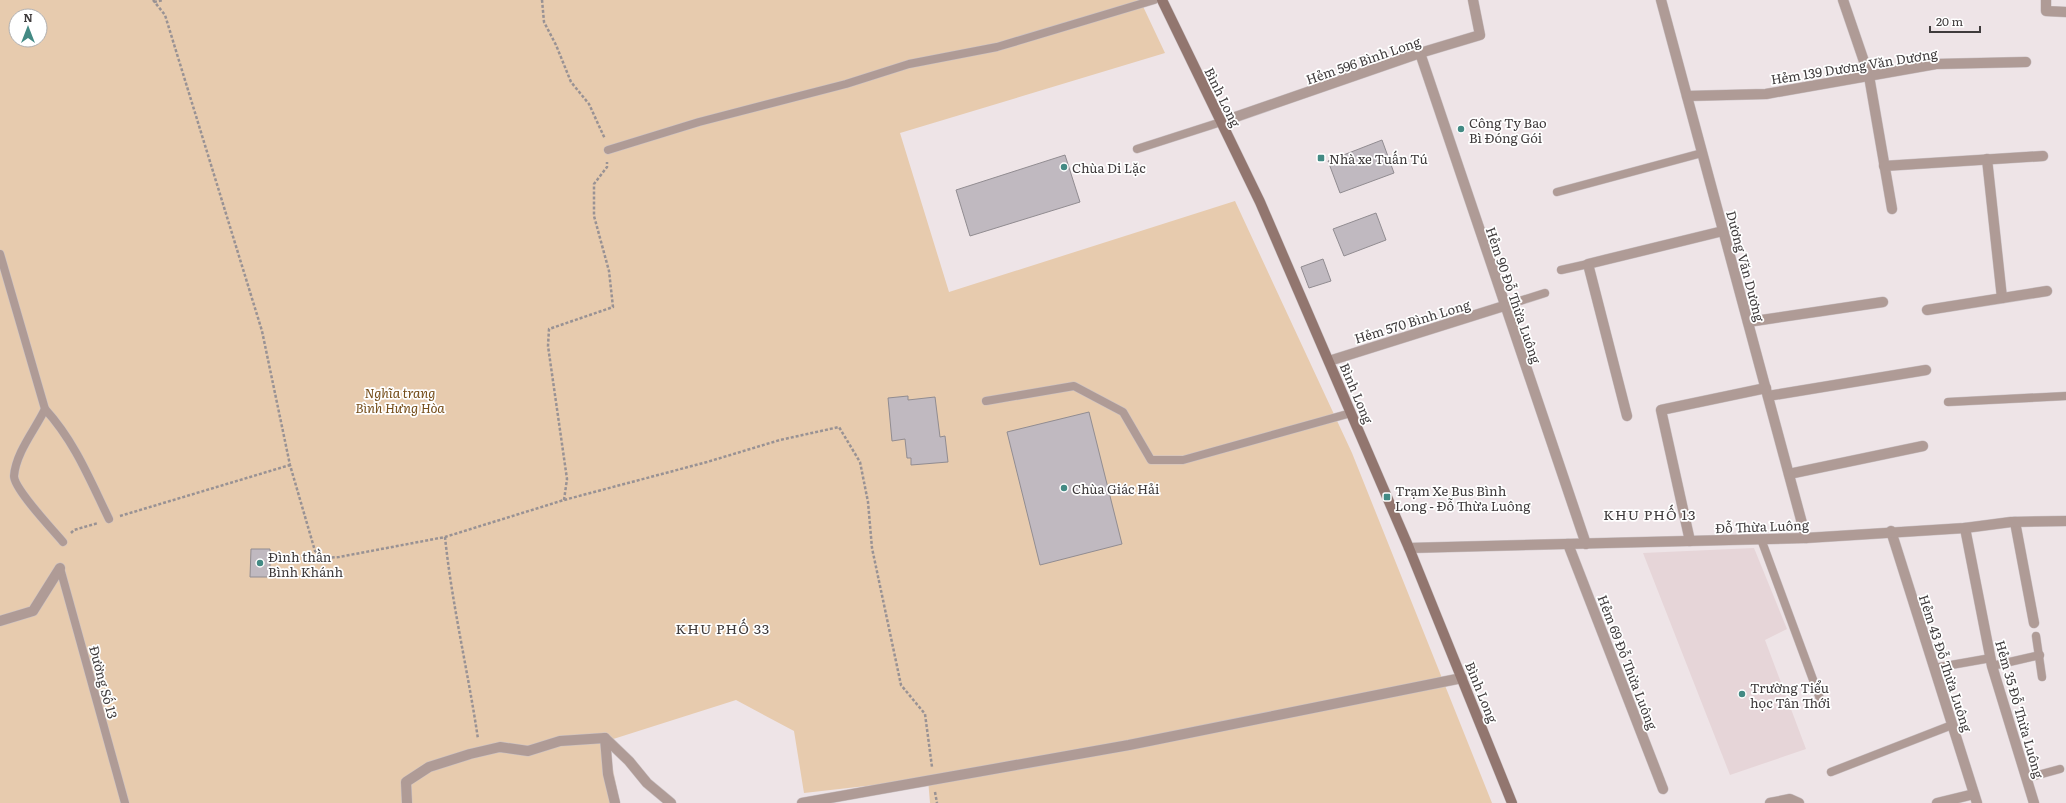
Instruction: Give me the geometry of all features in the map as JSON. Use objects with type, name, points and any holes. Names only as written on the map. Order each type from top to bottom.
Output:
[{"type":"main road","name":"Bình Long","points":[[1162,1],[1260,202],[1409,548],[1512,803]]},
{"type":"street","name":"Hẻm 596 Bình Long","points":[[1221,122],[1420,53],[1480,35],[1473,0]]},
{"type":"street","name":"Dương Văn Dương","points":[[1662,0],[1806,538]]},
{"type":"street","points":[[1843,0],[1869,76],[1892,209]]},
{"type":"street","points":[[2046,0],[2046,11],[2066,12]]},
{"type":"street","name":"Hẻm 90 Đỗ Thừa Luông","points":[[1420,53],[1504,306],[1586,544]]},
{"type":"street","name":"Hẻm 139 Dương Văn Dương","points":[[1687,96],[1766,94],[1936,64],[2026,62]]},
{"type":"street","points":[[1884,166],[2043,156]]},
{"type":"street","points":[[1987,159],[2002,298]]},
{"type":"street","points":[[1627,416],[1588,264],[1723,231]]},
{"type":"street","points":[[1927,310],[2047,292]]},
{"type":"street","points":[[1748,322],[1883,302]]},
{"type":"street","name":"Hẻm 570 Bình Long","points":[[1328,361],[1504,306]]},
{"type":"street","points":[[1690,541],[1661,410],[1767,392],[1926,370]]},
{"type":"street","points":[[1789,474],[1923,446]]},
{"type":"street","name":"Đỗ Thừa Luông","points":[[1409,548],[1806,538],[1891,531],[1965,528],[2014,522],[2066,521]]},
{"type":"street","points":[[2014,522],[2034,623]]},
{"type":"street","name":"Hẻm 35 Đỗ Thừa Luông","points":[[1965,528],[1991,662],[2034,803]]},
{"type":"street","name":"Hẻm 43 Đỗ Thừa Luông","points":[[1891,531],[1976,798]]},
{"type":"street","name":"Hẻm 69 Đỗ Thừa Luông","points":[[1568,544],[1663,789]]},
{"type":"street","points":[[0,621],[34,611],[60,568]]},
{"type":"street","points":[[802,803],[1129,745],[1462,678]]},
{"type":"street","points":[[605,738],[608,774],[615,803]]},
{"type":"street","points":[[407,803],[406,782],[429,767],[500,747],[528,751],[560,741],[605,738],[629,761],[647,783],[671,803]]},
{"type":"street","points":[[1770,803],[1790,798],[1799,803]]},
{"type":"street","points":[[1937,803],[1976,798]]},
{"type":"lane","points":[[608,150],[698,122],[846,84],[909,64],[997,47],[1162,1]]},
{"type":"lane","points":[[1138,148],[1221,122]]},
{"type":"lane","points":[[1557,192],[1702,153]]},
{"type":"lane","points":[[0,254],[45,409],[60,425],[73,444],[109,519]]},
{"type":"lane","points":[[1561,270],[1588,264]]},
{"type":"lane","points":[[1504,306],[1545,293]]},
{"type":"lane","points":[[986,401],[1074,386],[1123,412],[1151,460],[1183,460],[1351,413]]},
{"type":"lane","points":[[1948,402],[2066,396]]},
{"type":"lane","points":[[45,409],[26,442],[15,473],[15,479],[19,488],[63,542]]},
{"type":"lane","points":[[1761,539],[1822,704]]},
{"type":"lane","name":"Đường Số 13","points":[[60,568],[125,803]]},
{"type":"lane","points":[[2036,636],[2040,655],[2042,677]]},
{"type":"lane","points":[[1934,668],[2040,655]]},
{"type":"lane","points":[[1832,772],[1952,725]]},
{"type":"lane","points":[[2027,778],[2060,769]]},
{"type":"path","points":[[153,1],[163,0]]},
{"type":"path","points":[[542,0],[544,22],[556,45],[571,82],[590,104],[602,131],[608,150],[607,167],[594,184],[594,216],[609,271],[613,307],[549,329],[548,346],[567,479],[564,500]]},
{"type":"path","points":[[153,1],[165,15],[262,331],[290,465],[315,551],[326,558],[339,557],[444,537],[564,500],[706,462],[780,440],[839,427],[860,462],[868,502],[872,548],[901,685],[925,714],[934,780]]},
{"type":"path","points":[[63,542],[74,530],[290,465]]},
{"type":"path","points":[[444,537],[450,584],[469,676],[480,752]]},
{"type":"shaded area","name":"Trường Tiểu học Tân Thới","points":[[1754,548],[1787,629],[1765,640],[1806,749],[1730,775],[1643,553]]},
{"type":"green space","name":"Nghĩa trang Bình Hưng Hòa","points":[[0,0],[1140,0],[1165,53],[900,133],[949,292],[1235,201],[1352,453],[1492,803],[930,803],[928,779],[804,793],[794,731],[736,700],[607,741],[620,803],[0,803]]},
{"type":"building","points":[[1382,140],[1394,173],[1340,193],[1328,161]]},
{"type":"building","name":"Chùa Di Lặc","points":[[1065,155],[1080,202],[970,236],[956,190]]},
{"type":"building","points":[[1376,213],[1386,240],[1344,256],[1333,229]]},
{"type":"building","points":[[1323,259],[1331,281],[1309,288],[1301,267]]},
{"type":"building","points":[[908,396],[908,400],[935,397],[940,437],[945,436],[948,462],[911,465],[911,458],[907,458],[905,439],[892,441],[888,398]]},
{"type":"building","name":"Chùa Giác Hải","points":[[1089,412],[1122,544],[1040,565],[1007,432]]},
{"type":"building","name":"Đình thần Bình Khánh","points":[[251,549],[270,549],[270,577],[250,577]]},
{"type":"place","name":"Công Ty Bao Bì Đóng Gói","points":[[1461,129]]},
{"type":"place","name":"Nhà xe Tuấn Tú","points":[[1321,158]]},
{"type":"place","name":"Chùa Di Lặc","points":[[1064,167]]},
{"type":"place","name":"Chùa Giác Hải","points":[[1064,488]]},
{"type":"place","name":"Trạm Xe Bus Bình Long - Đỗ Thừa Luông","points":[[1387,497]]},
{"type":"place","name":"Đình thần Bình Khánh","points":[[260,563]]},
{"type":"place","name":"Trường Tiểu học Tân Thới","points":[[1742,694]]},
{"type":"district","name":"KHU PHỐ 13","points":[[1650,514]]},
{"type":"district","name":"KHU PHỐ 33","points":[[723,628]]}]
